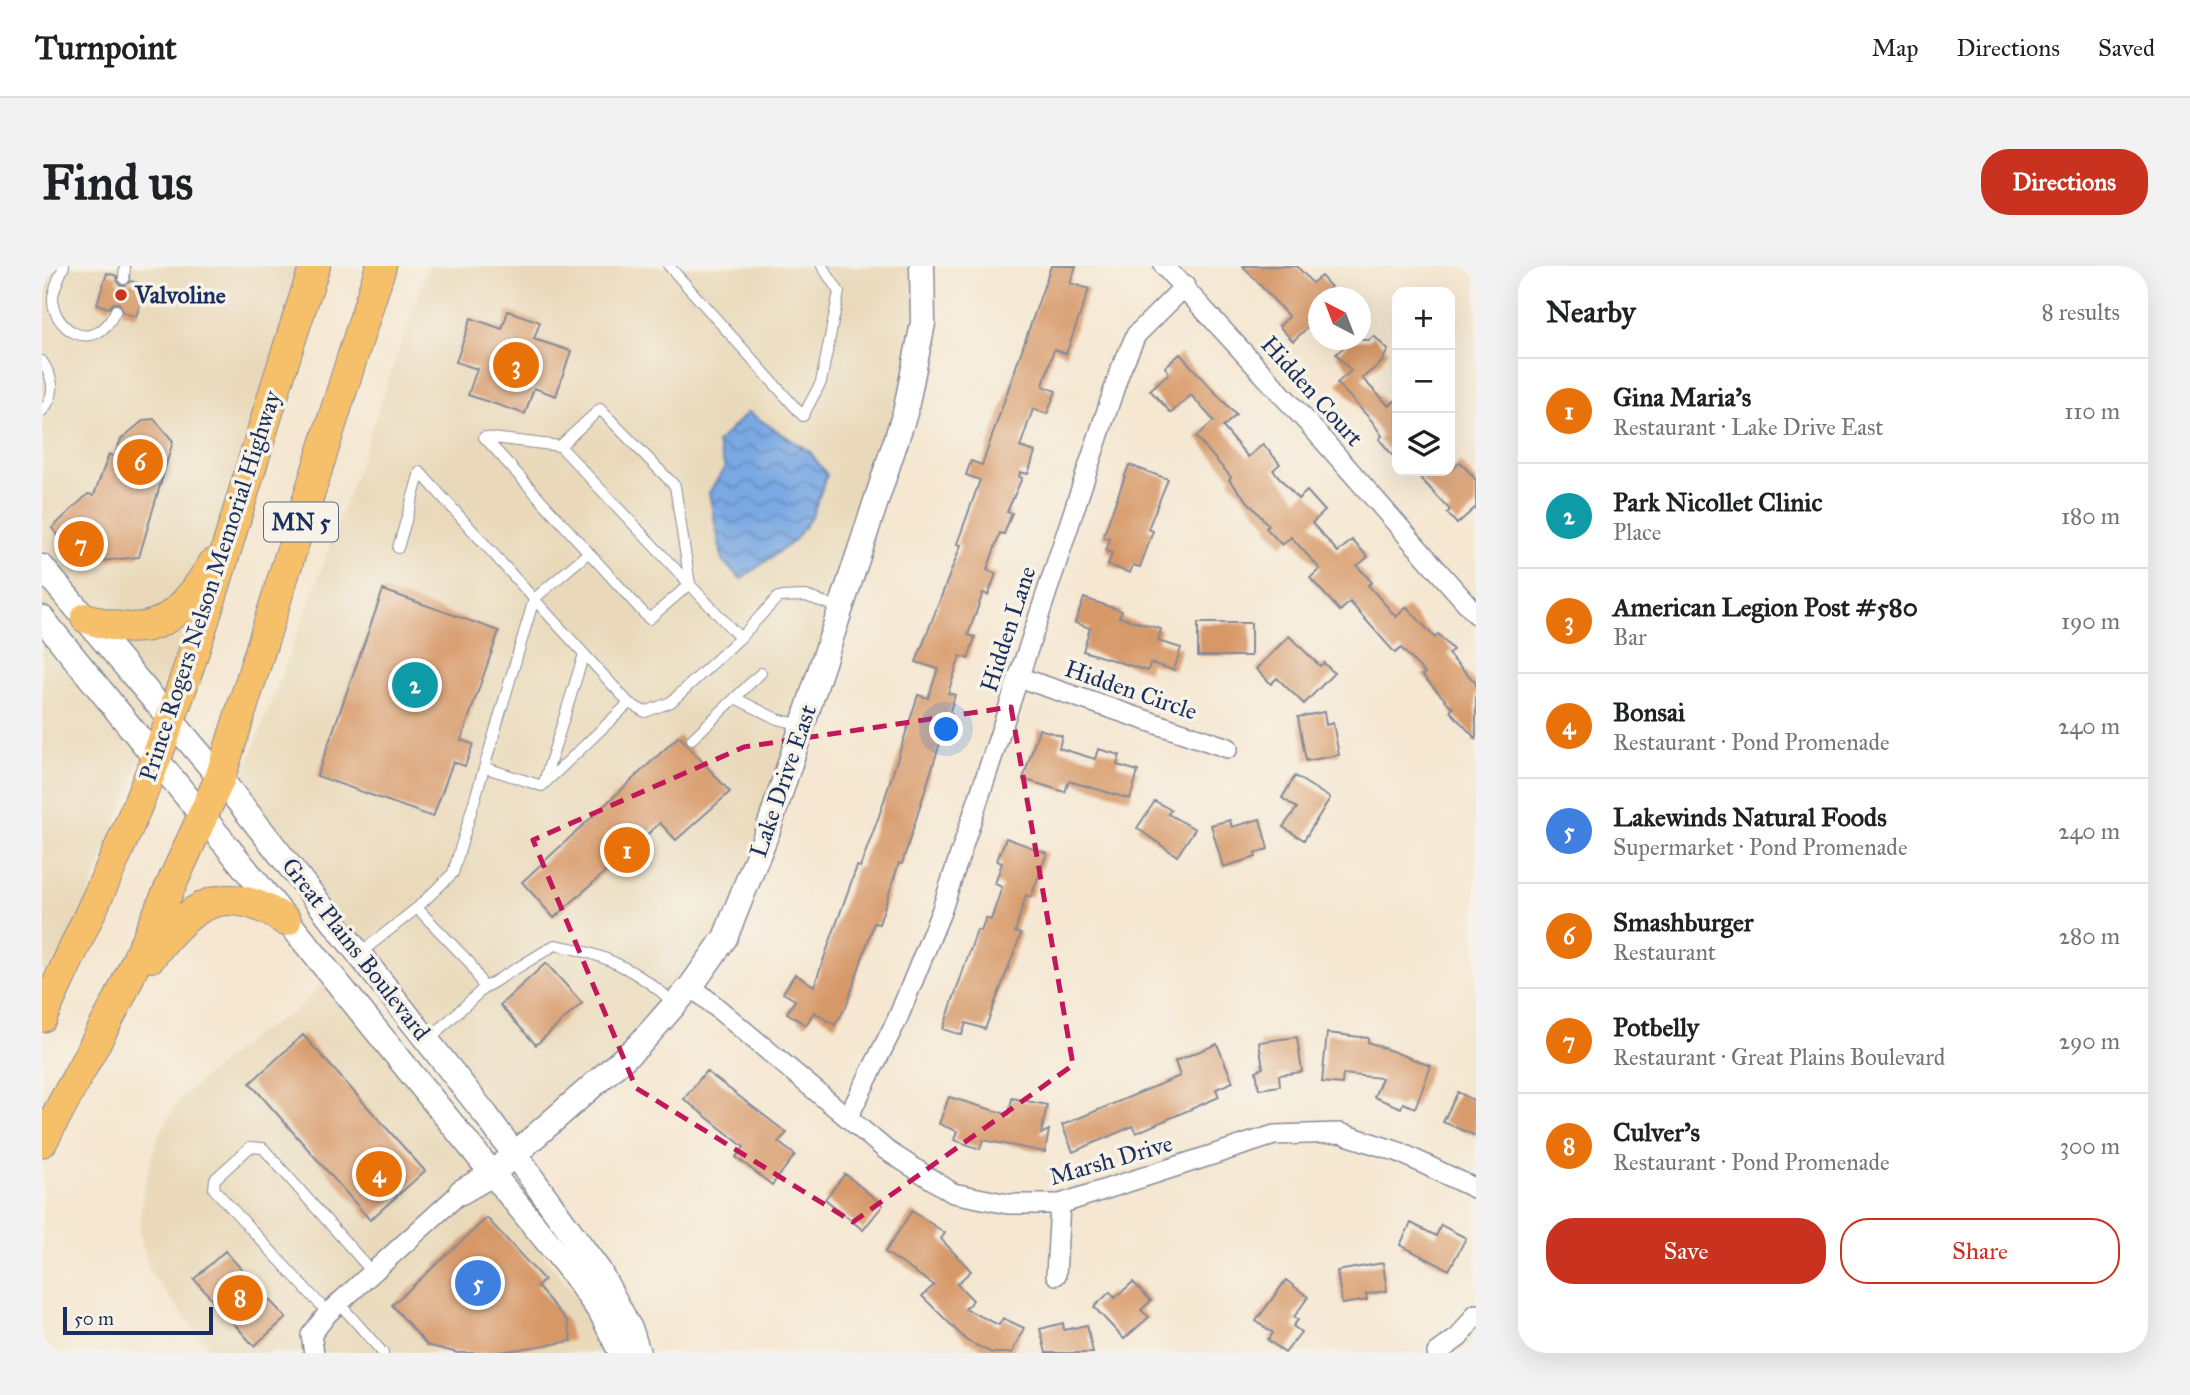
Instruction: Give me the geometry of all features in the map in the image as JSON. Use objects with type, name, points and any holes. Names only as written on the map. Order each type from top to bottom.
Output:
[{"type":"main road","name":"Prince Rogers Nelson Memorial Highway","points":[[42,1017],[171,718],[239,514],[315,266]]},
{"type":"main road","name":"MN 5","points":[[42,1142],[119,999],[220,778],[381,266]]},
{"type":"main road","points":[[86,618],[116,628],[141,629],[159,623],[174,613],[212,566],[239,514]]},
{"type":"main road","points":[[119,999],[164,938],[199,907],[212,902],[236,900],[262,907],[286,921]]},
{"type":"street","name":"Lake Drive East","points":[[461,1192],[492,1174],[639,1045],[683,995],[724,938],[768,830],[905,413],[923,323],[922,266]]},
{"type":"street","name":"Hidden Court","points":[[1164,266],[1185,286],[1476,614]]},
{"type":"street","name":"Hidden Lane","points":[[848,1117],[897,1020],[941,912],[1120,371],[1136,335],[1185,286]]},
{"type":"street","name":"Great Plains Boulevard","points":[[42,567],[220,778],[515,1154],[599,1271],[631,1331],[638,1353]]},
{"type":"street","name":"Great Plains Boulevard","points":[[42,618],[581,1284],[602,1314],[621,1353]]},
{"type":"street","name":"Hidden Circle","points":[[1018,677],[1228,748]]},
{"type":"street","name":"Marsh Drive","points":[[683,995],[848,1117],[886,1150],[953,1193],[1008,1204],[1060,1204],[1273,1135],[1340,1133],[1399,1152],[1476,1189]]},
{"type":"street","points":[[314,1353],[311,1335],[333,1308],[461,1192]]},
{"type":"street","points":[[1056,1275],[1060,1204]]},
{"type":"street","points":[[1437,1353],[1459,1337],[1476,1314]]},
{"type":"lane","points":[[64,266],[52,299],[59,316],[73,333],[90,337],[100,334],[116,310]]},
{"type":"lane","points":[[124,279],[125,266]]},
{"type":"lane","points":[[669,266],[803,416],[821,383],[839,292],[822,266]]},
{"type":"lane","points":[[42,361],[53,378],[51,401],[42,411]]},
{"type":"lane","points":[[560,446],[600,409],[675,486],[690,584]]},
{"type":"lane","points":[[690,584],[649,619],[484,437],[560,446],[690,584],[740,638]]},
{"type":"lane","points":[[398,548],[420,472],[629,703],[645,712],[671,702],[740,638],[778,597],[806,596],[843,608]]},
{"type":"lane","points":[[359,954],[417,908],[453,873],[534,599],[588,553]]},
{"type":"lane","points":[[542,786],[584,654]]},
{"type":"lane","points":[[692,739],[761,673]]},
{"type":"lane","points":[[735,698],[777,719],[803,726]]},
{"type":"lane","points":[[542,786],[629,703]]},
{"type":"lane","points":[[486,768],[542,786]]},
{"type":"lane","points":[[417,908],[470,963],[484,988]]},
{"type":"lane","points":[[427,1040],[484,988],[555,945],[595,952],[655,985],[683,995]]},
{"type":"lane","points":[[373,1273],[263,1148],[250,1147],[215,1180],[214,1189],[333,1308],[383,1353]]},
{"type":"highlighted area","points":[[1011,707],[1073,1065],[853,1222],[636,1088],[533,840],[744,747]]},
{"type":"shaded area","points":[[42,266],[313,266],[222,546],[42,1017]]},
{"type":"shaded area","points":[[429,266],[922,266],[903,419],[730,926],[676,1004],[515,1154],[235,797],[323,566]]},
{"type":"shaded area","points":[[330,975],[619,1353],[213,1353],[150,1272],[139,1231],[144,1187],[156,1141],[179,1099],[254,1035],[297,1010]]},
{"type":"water","points":[[748,412],[810,452],[827,475],[812,516],[794,541],[741,579],[723,561],[709,493],[725,467],[717,443]]},
{"type":"building","points":[[1051,266],[1076,266],[1070,283],[1089,289],[1066,354],[1054,349],[1043,386],[1056,391],[1047,414],[1033,409],[1020,447],[1035,452],[1028,474],[1020,472],[1019,477],[1022,478],[1007,512],[1012,513],[1004,534],[1000,533],[987,570],[996,574],[988,595],[983,593],[968,635],[975,637],[968,659],[960,656],[948,693],[955,695],[902,864],[899,863],[879,924],[874,923],[846,1007],[835,1025],[814,1012],[806,1025],[787,1013],[795,1000],[783,993],[795,974],[814,986],[857,866],[860,867],[879,816],[918,695],[928,698],[938,669],[916,662],[961,545],[957,544],[980,480],[966,475],[971,461],[982,465]]},
{"type":"building","points":[[1243,266],[1297,266],[1312,283],[1321,276],[1331,287],[1308,287],[1308,327],[1293,341],[1279,326],[1289,317]]},
{"type":"building","name":"Valvoline","points":[[107,273],[117,276],[118,283],[123,286],[131,281],[146,286],[136,317],[123,312],[119,303],[113,303],[109,308],[97,304]]},
{"type":"building","points":[[508,311],[540,322],[534,339],[571,351],[556,396],[534,388],[525,414],[468,395],[477,369],[456,362],[471,318],[502,329]]},
{"type":"building","points":[[1374,336],[1388,350],[1381,363],[1362,378],[1389,406],[1392,403],[1392,455],[1379,439],[1382,436],[1372,421],[1337,383],[1351,371],[1336,354],[1341,350],[1371,350],[1371,338]]},
{"type":"building","points":[[1180,354],[1236,415],[1223,427],[1248,457],[1263,444],[1280,464],[1273,470],[1298,499],[1307,491],[1325,511],[1312,523],[1338,552],[1352,540],[1368,557],[1357,566],[1372,582],[1368,585],[1396,617],[1407,607],[1435,638],[1438,634],[1453,650],[1448,654],[1476,683],[1476,739],[1450,711],[1453,708],[1422,675],[1425,673],[1401,648],[1395,653],[1350,602],[1340,611],[1310,578],[1320,569],[1291,537],[1282,545],[1266,528],[1269,526],[1196,437],[1214,421],[1191,395],[1171,413],[1150,390],[1169,373],[1165,367]]},
{"type":"building","points":[[154,419],[173,441],[139,557],[82,563],[52,528],[88,494],[94,495],[109,454],[114,457],[121,439],[144,420]]},
{"type":"building","points":[[1460,462],[1476,480],[1476,507],[1457,524],[1447,513],[1450,510],[1419,476],[1455,476],[1455,466]]},
{"type":"building","points":[[1129,465],[1168,479],[1148,529],[1153,531],[1140,567],[1133,565],[1130,573],[1108,565],[1112,553],[1106,551],[1110,539],[1103,537]]},
{"type":"building","points":[[383,590],[499,631],[461,740],[473,744],[465,766],[453,762],[433,817],[317,776]]},
{"type":"building","points":[[1084,598],[1122,611],[1119,617],[1161,629],[1158,641],[1181,648],[1174,670],[1150,663],[1148,671],[1083,651],[1090,628],[1075,623]]},
{"type":"building","points":[[1198,623],[1251,623],[1251,656],[1198,656]]},
{"type":"building","points":[[1289,636],[1320,666],[1324,663],[1334,673],[1304,704],[1277,678],[1271,684],[1256,669]]},
{"type":"building","points":[[1324,712],[1326,725],[1333,723],[1339,755],[1306,761],[1298,717]]},
{"type":"building","points":[[1039,729],[1062,736],[1059,748],[1095,759],[1098,749],[1120,755],[1117,765],[1138,771],[1130,799],[1069,781],[1065,792],[1023,779]]},
{"type":"building","points":[[679,736],[730,792],[676,840],[660,823],[554,918],[522,882]]},
{"type":"building","points":[[1295,776],[1330,798],[1304,840],[1283,827],[1297,808],[1282,798]]},
{"type":"building","points":[[1155,801],[1171,810],[1168,814],[1195,829],[1177,856],[1137,828]]},
{"type":"building","points":[[1260,819],[1268,849],[1255,853],[1256,857],[1223,867],[1211,825],[1230,820],[1232,827]]},
{"type":"building","points":[[1006,838],[1047,853],[1031,897],[1026,895],[1015,932],[1021,934],[985,1029],[966,1023],[962,1035],[943,1029],[977,930],[981,931],[986,918],[991,920],[1002,887],[995,884],[1002,863],[997,861]]},
{"type":"building","points":[[546,963],[582,1003],[536,1045],[500,1005]]},
{"type":"building","points":[[1327,1033],[1368,1038],[1368,1042],[1431,1066],[1415,1108],[1403,1103],[1401,1108],[1374,1097],[1382,1078],[1343,1074],[1342,1084],[1322,1082]]},
{"type":"building","points":[[303,1035],[425,1171],[370,1220],[250,1083]]},
{"type":"building","points":[[1297,1037],[1302,1072],[1279,1075],[1280,1086],[1259,1089],[1256,1071],[1263,1068],[1259,1042]]},
{"type":"building","points":[[1217,1044],[1233,1082],[1216,1089],[1219,1097],[1136,1133],[1133,1126],[1073,1152],[1062,1125],[1180,1076],[1175,1061]]},
{"type":"building","points":[[706,1071],[787,1133],[778,1142],[795,1155],[772,1185],[736,1157],[744,1147],[684,1099]]},
{"type":"building","points":[[1458,1092],[1476,1102],[1476,1136],[1443,1122]]},
{"type":"building","points":[[949,1097],[1009,1115],[1012,1098],[1047,1105],[1041,1134],[1049,1130],[1045,1152],[983,1140],[980,1149],[954,1140],[957,1131],[939,1124]]},
{"type":"building","points":[[845,1174],[883,1205],[863,1230],[825,1199]]},
{"type":"building","points":[[912,1211],[945,1233],[941,1239],[971,1271],[957,1284],[973,1300],[965,1309],[999,1325],[1003,1318],[1024,1328],[1012,1353],[992,1353],[967,1341],[922,1296],[934,1285],[885,1252]]},
{"type":"building","points":[[487,1218],[544,1280],[537,1286],[567,1321],[572,1341],[494,1353],[458,1353],[427,1345],[392,1305]]},
{"type":"building","points":[[1411,1223],[1436,1236],[1441,1225],[1466,1238],[1449,1270],[1400,1245]]},
{"type":"building","points":[[225,1251],[286,1318],[254,1346],[194,1279]]},
{"type":"building","points":[[1383,1263],[1387,1291],[1366,1294],[1367,1300],[1342,1304],[1337,1271]]},
{"type":"building","points":[[1286,1280],[1308,1297],[1294,1317],[1298,1320],[1293,1326],[1301,1332],[1285,1353],[1268,1340],[1273,1333],[1256,1321]]},
{"type":"building","points":[[1133,1282],[1151,1301],[1141,1310],[1149,1317],[1124,1339],[1094,1307],[1110,1292],[1115,1298]]},
{"type":"building","points":[[1063,1323],[1064,1330],[1087,1325],[1093,1353],[1046,1353],[1040,1329]]},
{"type":"place","name":"Valvoline","points":[[121,295]]},
{"type":"place","name":"American Legion Post #580","points":[[516,365]]},
{"type":"place","name":"Smashburger","points":[[140,462]]},
{"type":"place","name":"Potbelly","points":[[81,544]]},
{"type":"place","name":"Park Nicollet Clinic","points":[[415,685]]},
{"type":"place","name":"Gina Maria's","points":[[627,850]]},
{"type":"place","name":"Bonsai","points":[[379,1174]]},
{"type":"place","name":"Lakewinds Natural Foods","points":[[478,1283]]},
{"type":"place","name":"Culver's","points":[[240,1298]]}]
